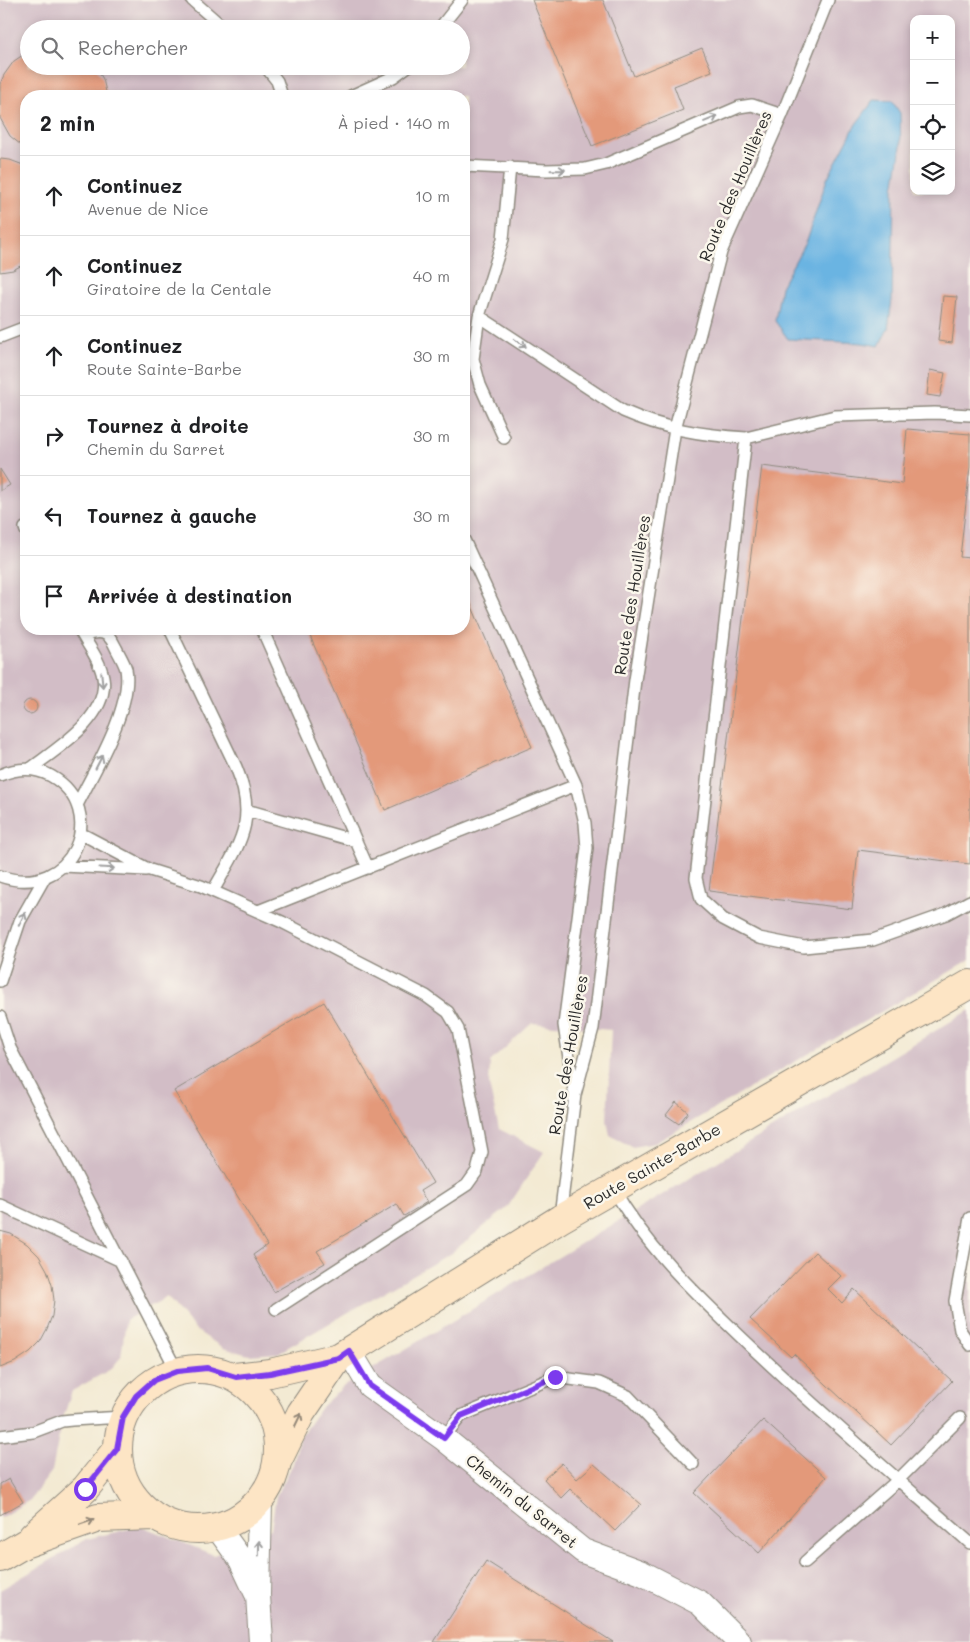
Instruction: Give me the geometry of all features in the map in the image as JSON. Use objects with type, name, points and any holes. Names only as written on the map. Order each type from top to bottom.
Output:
[{"type":"main road","name":"Route Sainte-Barbe","points":[[236,1377],[270,1373],[344,1354],[560,1219],[970,984]]},
{"type":"main road","name":"Route Sainte-Barbe","points":[[277,1464],[301,1413],[344,1354]]},
{"type":"main road","points":[[207,1368],[236,1377],[256,1393],[270,1414],[277,1438],[277,1464],[268,1488],[260,1501],[234,1523],[200,1529],[177,1526],[153,1516],[126,1487],[117,1449],[123,1417],[136,1396],[154,1380],[177,1371],[207,1368]]},
{"type":"main road","points":[[24,1544],[85,1489],[117,1449]]},
{"type":"main road","points":[[0,1558],[24,1544],[98,1518],[153,1516]]},
{"type":"street","name":"Chemin du Sarret","points":[[344,1354],[370,1386],[444,1438],[584,1551],[642,1573],[700,1603],[739,1642]]},
{"type":"street","points":[[260,1501],[258,1596],[261,1642]]},
{"type":"street","points":[[217,1527],[241,1560],[258,1596]]},
{"type":"lane","points":[[192,0],[215,20]]},
{"type":"lane","points":[[446,20],[462,0]]},
{"type":"lane","name":"Route des Houillères","points":[[560,1219],[575,1096],[593,1028],[635,680],[675,429],[722,252],[782,115],[828,0]]},
{"type":"lane","points":[[272,75],[280,90]]},
{"type":"lane","points":[[364,90],[396,75]]},
{"type":"lane","points":[[470,166],[546,170],[585,169],[606,164],[739,107],[752,105],[782,115]]},
{"type":"lane","points":[[504,438],[480,385],[473,359],[480,316],[503,239],[510,167]]},
{"type":"lane","points":[[480,316],[623,411],[649,422],[675,429],[718,436],[746,438],[835,416],[935,413],[970,415]]},
{"type":"lane","points":[[0,337],[20,329]]},
{"type":"lane","points":[[746,438],[696,878],[701,899],[723,919],[759,938],[804,947],[873,940],[946,914],[970,901]]},
{"type":"lane","points":[[470,553],[576,785],[585,823],[587,848],[564,1025],[575,1096]]},
{"type":"lane","points":[[30,769],[78,733],[89,720],[98,704],[103,688],[103,678],[100,667],[82,635]]},
{"type":"lane","points":[[77,805],[118,720],[123,704],[126,668],[112,639],[107,635]]},
{"type":"lane","points":[[173,635],[236,767],[243,786],[246,810],[244,829],[238,846],[213,891]]},
{"type":"lane","points":[[265,635],[368,868]]},
{"type":"lane","points":[[0,775],[12,770],[30,769],[45,773],[58,780],[70,791],[77,805],[80,819],[80,834],[74,851],[63,866],[45,878],[30,881],[15,881],[0,876]]},
{"type":"lane","points":[[258,912],[576,785]]},
{"type":"lane","points":[[246,810],[356,841]]},
{"type":"lane","points":[[80,834],[150,870],[213,891],[258,912],[426,996],[448,1012],[458,1029],[482,1152],[477,1171],[467,1185],[276,1308]]},
{"type":"lane","points":[[63,866],[150,870]]},
{"type":"lane","points":[[0,981],[20,920],[45,878]]},
{"type":"lane","points":[[0,1017],[10,1048],[177,1371]]},
{"type":"lane","points":[[614,1188],[627,1212],[646,1239],[695,1293],[805,1399],[970,1543]]},
{"type":"lane","points":[[0,1206],[121,1261]]},
{"type":"lane","points":[[970,1218],[955,1301],[960,1330],[970,1345]]},
{"type":"lane","points":[[444,1438],[461,1416],[555,1377],[599,1383],[628,1396],[693,1464]]},
{"type":"lane","points":[[0,1436],[33,1432],[62,1421],[123,1417]]},
{"type":"lane","points":[[805,1562],[898,1480],[960,1418]]},
{"type":"shaded area","points":[[0,0],[970,0],[970,960],[655,1143],[632,1147],[610,1135],[607,1121],[611,1030],[532,1023],[490,1062],[489,1085],[499,1129],[544,1152],[507,1208],[451,1253],[278,1353],[249,1355],[223,1348],[197,1331],[167,1297],[126,1320],[121,1357],[111,1369],[72,1391],[62,1421],[52,1471],[30,1500],[0,1518]]},
{"type":"shaded area","points":[[970,1010],[970,1642],[0,1642],[0,1590],[87,1539],[141,1526],[214,1555],[271,1529],[276,1496],[293,1464],[300,1437],[322,1406],[344,1386]]},
{"type":"water","points":[[874,100],[892,101],[900,113],[901,146],[894,189],[892,300],[888,329],[879,346],[862,343],[788,339],[775,321],[781,287],[806,241],[827,179],[856,124]]},
{"type":"building","points":[[532,0],[603,0],[634,76],[702,48],[712,71],[674,86],[683,110],[592,146]]},
{"type":"building","points":[[20,57],[20,75],[101,75],[106,90],[20,90],[20,144],[10,136],[0,118],[0,84],[14,61]]},
{"type":"building","points":[[0,159],[20,164],[20,266],[13,270],[0,272]]},
{"type":"building","points":[[943,296],[957,297],[952,343],[938,341]]},
{"type":"building","points":[[930,370],[945,373],[940,397],[927,395]]},
{"type":"building","points":[[907,429],[970,434],[970,467],[960,557],[970,558],[970,864],[858,850],[852,909],[709,891],[762,466],[902,484]]},
{"type":"building","points":[[0,469],[10,485],[0,491]]},
{"type":"building","points":[[470,602],[532,747],[385,810],[310,635],[470,635]]},
{"type":"building","points":[[27,700],[33,700],[37,707],[33,714],[27,714],[23,710],[23,704]]},
{"type":"building","points":[[324,1002],[433,1183],[420,1191],[427,1202],[404,1216],[397,1204],[317,1251],[325,1263],[274,1292],[253,1255],[267,1245],[174,1091]]},
{"type":"building","points":[[676,1102],[688,1112],[679,1124],[666,1115]]},
{"type":"building","points":[[0,1231],[11,1234],[27,1244],[39,1256],[47,1270],[54,1300],[52,1316],[40,1342],[30,1352],[15,1362],[0,1368]]},
{"type":"building","points":[[815,1252],[841,1276],[828,1289],[842,1303],[854,1289],[952,1381],[891,1445],[794,1354],[791,1357],[750,1319]]},
{"type":"building","points":[[763,1420],[826,1477],[759,1553],[694,1493]]},
{"type":"building","points":[[562,1463],[577,1479],[594,1464],[641,1504],[615,1531],[570,1489],[561,1498],[544,1479]]},
{"type":"building","points":[[9,1479],[23,1502],[0,1515],[0,1484]]},
{"type":"building","points":[[486,1561],[613,1642],[434,1642]]},
{"type":"route","points":[[85,1489],[117,1449],[123,1417],[136,1396],[154,1380],[177,1371],[207,1368],[236,1377],[270,1373],[339,1358],[349,1351],[370,1386],[444,1438],[461,1416],[555,1377]]}]
